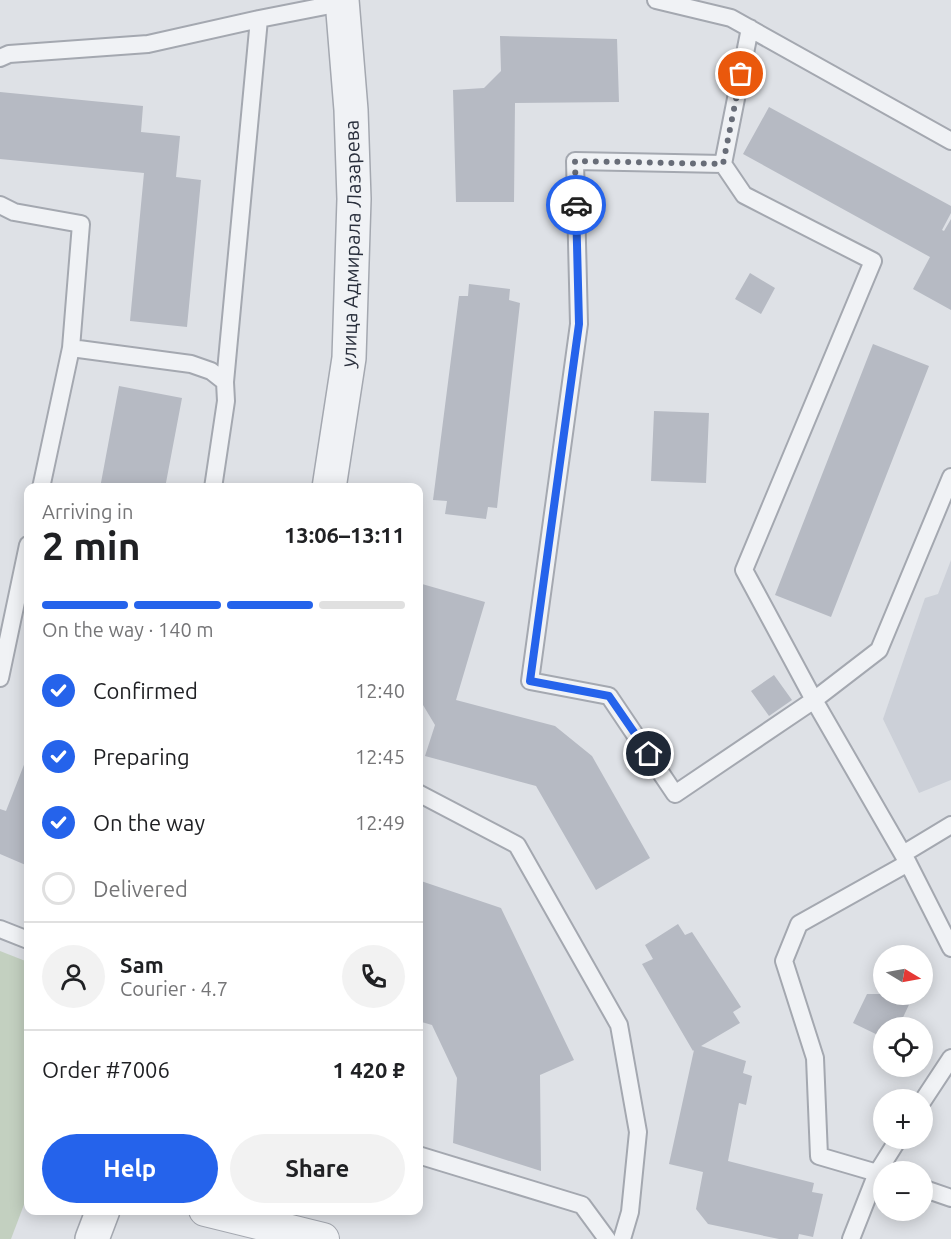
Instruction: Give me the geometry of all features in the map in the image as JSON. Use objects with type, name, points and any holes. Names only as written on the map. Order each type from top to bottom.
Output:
[{"type":"street","name":"улица Адмирала Лазарева","points":[[330,483],[349,358],[354,199],[346,1]]},
{"type":"street","points":[[92,1239],[100,1215]]},
{"type":"street","points":[[225,1215],[323,1239]]},
{"type":"lane","points":[[656,0],[731,18],[951,141]]},
{"type":"lane","points":[[0,58],[9,54],[148,44],[346,1]]},
{"type":"lane","points":[[214,483],[226,401],[225,382],[259,20]]},
{"type":"lane","points":[[750,28],[723,164],[744,195],[873,261],[744,570],[814,700],[906,859],[951,948]]},
{"type":"lane","points":[[723,164],[575,161],[579,324],[530,681],[609,696],[675,794],[814,700],[879,650],[951,477]]},
{"type":"lane","points":[[0,206],[14,212],[81,224],[70,348],[42,483]]},
{"type":"lane","points":[[70,348],[191,364],[211,371],[225,382]]},
{"type":"lane","points":[[0,678],[24,564]]},
{"type":"lane","points":[[423,796],[517,845],[619,1026],[638,1132],[630,1212],[622,1239]]},
{"type":"lane","points":[[873,1172],[819,1156],[815,1058],[784,961],[798,924],[906,859],[951,825]]},
{"type":"lane","points":[[0,929],[24,938]]},
{"type":"lane","points":[[931,1089],[951,1058]]},
{"type":"lane","points":[[423,1157],[582,1205],[607,1239]]},
{"type":"lane","points":[[851,1239],[873,1190]]},
{"type":"lane","points":[[933,1192],[951,1198]]},
{"type":"shaded area","points":[[951,560],[951,780],[919,793],[883,719],[925,598],[938,594]]},
{"type":"green space","points":[[0,951],[24,960],[24,1205],[11,1239],[0,1239]]},
{"type":"building","points":[[500,36],[617,39],[619,102],[515,103],[514,202],[456,202],[453,90],[484,88],[501,71]]},
{"type":"building","points":[[0,92],[143,106],[141,132],[180,136],[176,177],[201,180],[187,327],[130,321],[144,173],[0,159]]},
{"type":"building","points":[[769,107],[951,206],[951,213],[942,230],[944,231],[951,219],[951,310],[913,289],[930,257],[743,154]]},
{"type":"building","points":[[750,273],[775,288],[761,314],[735,299]]},
{"type":"building","points":[[469,284],[510,289],[509,300],[520,303],[497,508],[488,507],[486,519],[445,514],[447,501],[433,500],[459,296],[468,296]]},
{"type":"building","points":[[873,344],[929,366],[831,617],[775,595]]},
{"type":"building","points":[[119,386],[182,398],[166,483],[101,483]]},
{"type":"building","points":[[654,411],[709,413],[706,483],[651,481]]},
{"type":"building","points":[[423,584],[485,602],[456,700],[555,726],[592,756],[650,858],[596,890],[536,786],[425,756],[435,725],[423,705]]},
{"type":"building","points":[[774,675],[792,700],[769,716],[751,691]]},
{"type":"building","points":[[24,765],[24,864],[0,854],[0,809],[6,811]]},
{"type":"building","points":[[423,882],[501,908],[574,1060],[540,1075],[541,1171],[453,1143],[457,1078],[432,1025],[423,1022]]},
{"type":"building","points":[[678,924],[685,935],[692,932],[741,1007],[733,1012],[740,1023],[701,1046],[746,1061],[743,1073],[752,1076],[746,1105],[739,1103],[728,1161],[814,1183],[812,1192],[823,1194],[813,1237],[799,1234],[798,1239],[779,1239],[708,1224],[696,1209],[703,1172],[669,1164],[694,1050],[642,964],[653,959],[645,945]]},
{"type":"building","points":[[867,994],[873,994],[873,1005],[909,1005],[903,1017],[873,1017],[873,1033],[853,1023]]},
{"type":"way so far","points":[[576,205],[575,161],[723,164],[741,74]]},
{"type":"route","points":[[576,205],[579,324],[530,681],[609,696],[649,754]]}]
